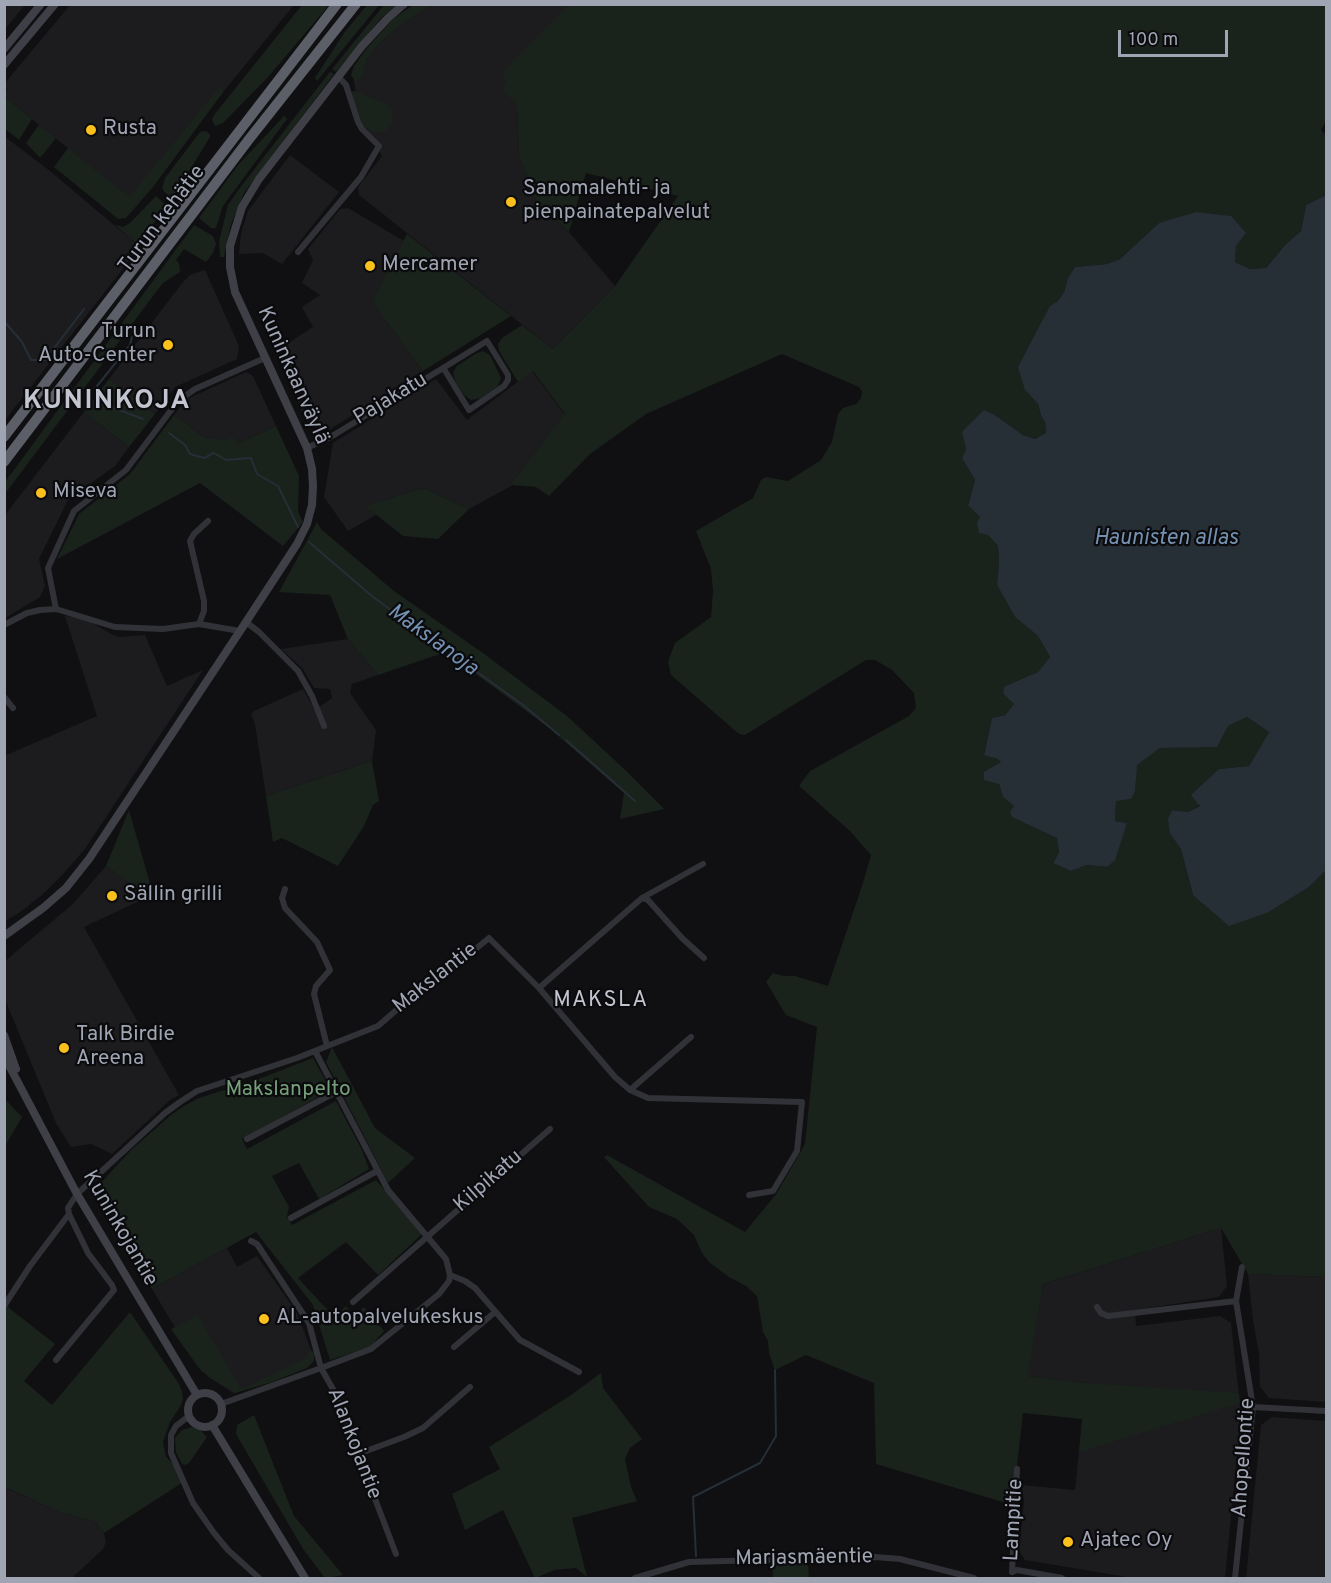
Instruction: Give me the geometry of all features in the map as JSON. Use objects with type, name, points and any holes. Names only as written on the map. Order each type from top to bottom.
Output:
[{"type":"highway","name":"Turun kehätie","points":[[4,437],[337,4]]},
{"type":"highway","name":"Turun kehätie","points":[[4,462],[250,138],[356,4]]},
{"type":"street","points":[[4,49],[41,4]]},
{"type":"street","points":[[4,65],[55,4]]},
{"type":"street","name":"Kuninkaanväylä","points":[[4,936],[53,900],[89,860],[297,544],[307,524],[312,505],[313,486],[307,448],[246,319],[233,286],[230,259],[233,233],[242,207],[254,186],[338,76],[377,29],[404,4]]},
{"type":"street","points":[[298,252],[361,177],[379,146],[362,129],[346,85],[338,76]]},
{"type":"street","name":"Pajakatu","points":[[307,448],[334,435],[487,341],[508,375],[508,380],[504,386],[469,410],[444,369]]},
{"type":"street","points":[[56,609],[48,568],[74,511],[126,470],[178,401],[195,389],[265,358]]},
{"type":"street","points":[[199,624],[204,611],[204,601],[190,541],[208,521]]},
{"type":"street","points":[[4,625],[27,613],[56,609],[115,627],[163,629],[185,624],[199,624],[240,631]]},
{"type":"street","points":[[246,622],[298,671],[312,696],[324,726]]},
{"type":"street","points":[[4,697],[13,708]]},
{"type":"street","points":[[538,988],[642,898],[703,864]]},
{"type":"street","points":[[285,889],[282,898],[285,908],[317,942],[330,970],[316,986],[314,994],[327,1046]]},
{"type":"street","points":[[642,898],[648,900],[682,938],[704,958]]},
{"type":"street","name":"Makslantie","points":[[77,1194],[165,1113],[197,1091],[315,1051],[378,1026],[489,938],[538,988],[615,1077],[630,1090],[648,1098],[802,1102],[797,1151],[773,1191],[749,1195]]},
{"type":"street","name":"Kuninkojantie","points":[[4,1035],[18,1078]]},
{"type":"street","points":[[630,1090],[691,1038]]},
{"type":"street","points":[[251,1241],[257,1244],[309,1323],[321,1368],[371,1349],[439,1294],[449,1281],[450,1275],[446,1259],[388,1190],[315,1051]]},
{"type":"street","name":"Kuninkojantie","points":[[4,1056],[18,1078],[38,1123],[77,1194],[197,1395]]},
{"type":"street","points":[[247,1138],[336,1092]]},
{"type":"street","name":"Kilpikatu","points":[[353,1302],[550,1129]]},
{"type":"street","points":[[291,1218],[377,1171]]},
{"type":"street","points":[[56,1360],[114,1290],[88,1253],[69,1214],[68,1208],[77,1194]]},
{"type":"street","points":[[4,1306],[30,1266],[69,1214]]},
{"type":"street","name":"Ahopellontie","points":[[1235,1578],[1253,1407],[1236,1301],[1242,1268]]},
{"type":"street","points":[[450,1275],[465,1281],[474,1288],[520,1340],[579,1372]]},
{"type":"street","points":[[1097,1308],[1108,1316],[1236,1301]]},
{"type":"street","points":[[454,1347],[495,1312]]},
{"type":"street","name":"Alankojantie","points":[[221,1404],[321,1368],[334,1391],[396,1554]]},
{"type":"street","points":[[358,1454],[423,1428],[470,1387]]},
{"type":"street","points":[[208,1393],[218,1399],[221,1404],[219,1418],[212,1425],[201,1426],[192,1421],[189,1416],[190,1402],[197,1395],[208,1393]]},
{"type":"street","points":[[1253,1407],[1326,1411]]},
{"type":"street","points":[[189,1416],[176,1426],[171,1435],[169,1448],[171,1453],[193,1503],[214,1533],[228,1550],[260,1578]]},
{"type":"street","points":[[212,1425],[235,1459],[305,1578]]},
{"type":"street","name":"Lampitie","points":[[1010,1575],[1017,1469]]},
{"type":"street","name":"Marjasmäentie","points":[[634,1578],[689,1562],[875,1557],[900,1559],[974,1578]]},
{"type":"street","points":[[1010,1575],[1017,1570],[1062,1578]]},
{"type":"shaded area","points":[[4,5],[25,5],[5,29]]},
{"type":"shaded area","points":[[70,5],[294,5],[224,91],[220,88],[129,198],[5,97],[7,90],[4,84]]},
{"type":"shaded area","points":[[431,5],[565,5],[566,8],[517,104],[519,155],[537,204],[569,232],[615,286],[553,349],[359,195],[358,187],[382,156],[360,116],[353,76],[376,47],[398,27]]},
{"type":"shaded area","points":[[4,136],[50,171],[140,247],[5,420]]},
{"type":"shaded area","points":[[290,155],[339,192],[282,264],[263,253],[239,254],[241,233],[248,211]]},
{"type":"shaded area","points":[[348,208],[404,241],[372,302],[423,371],[329,430],[309,427],[276,351],[313,327],[302,307],[320,295],[302,283],[313,260],[308,249],[340,209]]},
{"type":"shaded area","points":[[205,270],[239,346],[237,359],[175,387],[155,414],[109,379],[183,282],[190,275]]},
{"type":"shaded area","points":[[532,371],[565,415],[513,481],[513,485],[469,509],[423,488],[366,506],[376,515],[348,531],[324,497],[333,443],[436,379],[467,420]]},
{"type":"shaded area","points":[[246,372],[253,376],[276,426],[237,444],[205,438],[174,415],[185,400]]},
{"type":"shaded area","points":[[84,412],[129,447],[115,466],[68,500],[39,559],[45,586],[40,597],[5,618],[5,515]]},
{"type":"shaded area","points":[[65,616],[86,619],[119,637],[145,635],[167,686],[203,670],[85,849],[43,894],[5,921],[4,756],[97,716]]},
{"type":"shaded area","points":[[348,639],[378,675],[352,684],[350,693],[376,730],[372,761],[266,796],[255,724],[251,714],[303,689],[315,710],[332,698],[330,689],[314,688],[303,669],[281,649]]},
{"type":"shaded area","points":[[106,866],[148,897],[84,927],[179,1095],[170,1100],[112,1154],[91,1144],[71,1147],[56,1123],[4,997],[5,961],[73,904]]},
{"type":"shaded area","points":[[1221,1228],[1227,1286],[1219,1297],[1135,1310],[1136,1326],[1220,1316],[1231,1323],[1241,1413],[1225,1578],[1133,1578],[1025,1560],[1019,1551],[1024,1500],[1021,1485],[1075,1490],[1086,1383],[1027,1376],[1043,1284]]},
{"type":"shaded area","points":[[227,1248],[237,1267],[257,1256],[297,1313],[313,1355],[308,1366],[233,1393],[201,1371],[152,1289]]},
{"type":"shaded area","points":[[1248,1274],[1326,1277],[1326,1402],[1269,1398],[1260,1387],[1259,1353]]},
{"type":"shaded area","points":[[1272,1417],[1326,1421],[1326,1578],[1246,1578],[1261,1425]]},
{"type":"shaded area","points":[[4,1487],[61,1513],[96,1522],[104,1533],[106,1542],[103,1549],[72,1578],[5,1578]]},
{"type":"green space","points":[[302,5],[329,5],[269,76],[223,123],[215,126],[212,120],[214,115]]},
{"type":"green space","points":[[367,5],[379,5],[317,81],[315,78],[344,33]]},
{"type":"green space","points":[[384,5],[397,5],[381,18],[336,72],[332,69]]},
{"type":"green space","points":[[413,5],[431,5],[398,27],[376,47],[367,59],[361,78],[356,81],[351,75],[354,66],[367,48],[393,19]]},
{"type":"green space","points":[[565,5],[1326,5],[1326,121],[1321,130],[1326,135],[1326,195],[1306,205],[1301,231],[1286,244],[1266,268],[1250,269],[1235,262],[1236,246],[1159,223],[1120,259],[1107,264],[1075,267],[1068,278],[1064,292],[1058,301],[1050,306],[1025,390],[1038,404],[1045,422],[1046,433],[1035,439],[1023,435],[995,415],[962,432],[966,449],[962,458],[975,480],[968,504],[980,517],[988,535],[998,546],[997,585],[1015,617],[1038,636],[1050,657],[1038,672],[1005,686],[1014,704],[1005,715],[992,718],[984,754],[1001,762],[999,784],[1003,797],[1057,838],[1059,852],[1053,862],[1071,871],[1087,865],[1107,867],[1127,823],[1115,821],[1116,800],[1131,799],[1135,792],[1136,765],[1160,748],[1184,747],[1247,717],[1269,732],[1249,766],[1219,769],[1200,805],[1188,812],[1172,810],[1170,834],[1181,849],[1193,895],[1269,912],[1309,887],[1326,870],[1326,1277],[1248,1274],[1221,1228],[1043,1284],[1028,1376],[1086,1383],[1239,1393],[1240,1403],[1079,1452],[1082,1419],[1023,1413],[1015,1484],[1006,1503],[876,1464],[874,1383],[806,1355],[775,1370],[769,1353],[768,1341],[763,1332],[757,1296],[746,1286],[709,1262],[694,1235],[677,1219],[649,1207],[604,1157],[607,1155],[745,1232],[777,1193],[805,1144],[817,1027],[786,1015],[766,982],[773,973],[795,976],[828,986],[871,855],[850,831],[799,786],[810,771],[909,716],[916,708],[914,693],[892,670],[875,660],[866,660],[745,735],[739,734],[671,675],[668,662],[675,643],[711,617],[713,591],[711,569],[696,531],[753,498],[761,480],[766,477],[788,481],[821,460],[832,442],[838,414],[843,408],[856,404],[861,398],[862,392],[859,387],[782,354],[646,414],[590,454],[549,496],[536,487],[513,485],[513,481],[565,414],[533,371],[518,382],[499,351],[498,344],[502,338],[522,325],[553,349],[615,286],[678,196],[586,173],[569,232],[537,204],[519,155],[517,104],[502,90],[506,83],[503,72],[566,8]]},
{"type":"green space","points":[[331,72],[334,74],[244,193],[231,224],[224,257],[220,257],[219,242],[228,205]]},
{"type":"green space","points":[[220,87],[224,91],[153,187],[126,218],[118,219],[54,167],[68,148],[129,197]]},
{"type":"green space","points":[[4,88],[8,93],[5,97],[32,119],[19,140],[5,129]]},
{"type":"green space","points":[[352,92],[385,103],[391,109],[393,122],[387,129],[382,132],[373,132],[365,128],[353,98]]},
{"type":"green space","points":[[284,116],[287,119],[223,206],[216,228],[211,228],[199,218],[238,165]]},
{"type":"green space","points":[[39,125],[56,138],[40,158],[26,143]]},
{"type":"green space","points":[[205,131],[210,134],[210,137],[171,201],[162,188],[165,178],[200,132]]},
{"type":"green space","points":[[156,196],[167,206],[150,228],[140,247],[115,225],[123,227],[130,223]]},
{"type":"green space","points":[[194,225],[213,236],[216,244],[213,253],[206,262],[184,249],[176,260],[179,263],[180,272],[163,283],[5,494],[5,482]]},
{"type":"green space","points":[[407,234],[511,316],[423,371],[372,302]]},
{"type":"green space","points":[[483,351],[490,355],[501,378],[498,386],[481,398],[471,400],[464,395],[455,381],[453,372],[457,366]]},
{"type":"green space","points":[[109,379],[155,414],[129,447],[84,412]]},
{"type":"green space","points":[[174,415],[205,438],[225,440],[233,437],[237,444],[276,426],[299,476],[298,512],[303,522],[283,546],[200,483],[57,559],[79,514],[130,474]]},
{"type":"green space","points":[[423,488],[469,509],[438,539],[403,536],[365,506]]},
{"type":"green space","points":[[317,522],[321,529],[394,591],[483,653],[567,716],[664,809],[620,819],[624,793],[548,727],[446,652],[378,675],[348,639],[330,595],[279,592]]},
{"type":"green space","points":[[372,761],[379,801],[373,805],[364,826],[338,866],[282,838],[273,842],[266,796]]},
{"type":"green space","points":[[129,810],[153,894],[148,897],[106,866]]},
{"type":"green space","points":[[332,1047],[375,1128],[415,1158],[388,1183],[326,1062]]},
{"type":"green space","name":"Makslanpelto","points":[[313,1058],[331,1090],[242,1139],[247,1149],[336,1101],[362,1150],[369,1169],[319,1199],[299,1163],[272,1176],[289,1207],[287,1216],[292,1225],[376,1180],[422,1234],[378,1275],[346,1242],[298,1278],[334,1317],[346,1306],[351,1313],[359,1312],[364,1307],[384,1331],[370,1347],[330,1360],[313,1305],[256,1232],[152,1289],[97,1191],[100,1184],[131,1150],[184,1106],[199,1098],[256,1080]]},
{"type":"green space","points":[[5,1099],[22,1117],[5,1146]]},
{"type":"green space","points":[[4,1304],[55,1344],[24,1381],[52,1405],[130,1312],[179,1384],[182,1392],[183,1399],[180,1407],[170,1422],[163,1442],[166,1457],[178,1468],[185,1481],[104,1533],[96,1522],[61,1513],[5,1487]]},
{"type":"green space","points":[[198,1315],[240,1388],[247,1387],[302,1360],[311,1350],[314,1353],[314,1361],[307,1368],[235,1393],[210,1378],[199,1368],[171,1329]]},
{"type":"green space","points":[[601,1373],[603,1388],[642,1439],[630,1448],[625,1459],[631,1487],[637,1501],[572,1518],[587,1577],[576,1568],[555,1570],[535,1578],[503,1510],[465,1530],[452,1494],[500,1469],[489,1447],[571,1395]]},
{"type":"green space","points":[[254,1415],[294,1516],[343,1575],[325,1578],[303,1549],[236,1434],[237,1425]]},
{"type":"green space","points":[[192,1427],[200,1430],[207,1437],[189,1463],[185,1465],[182,1464],[176,1452],[175,1438],[182,1430]]},
{"type":"green space","points":[[808,1563],[809,1578],[773,1578],[772,1564]]},
{"type":"water","name":"Haunisten allas","points":[[1326,195],[1326,870],[1309,887],[1269,912],[1229,926],[1193,895],[1181,849],[1170,834],[1168,819],[1172,810],[1188,812],[1200,806],[1191,795],[1219,769],[1249,766],[1269,732],[1247,717],[1228,726],[1217,747],[1160,748],[1137,765],[1135,792],[1131,799],[1116,801],[1115,821],[1127,823],[1115,860],[1107,867],[1087,865],[1071,871],[1053,863],[1059,852],[1057,838],[1012,817],[1010,812],[1014,806],[1003,797],[999,784],[984,780],[984,772],[1001,762],[984,755],[992,718],[1005,715],[1014,704],[1003,693],[1005,686],[1038,672],[1050,657],[1038,636],[1015,617],[997,585],[998,546],[988,535],[979,533],[977,523],[980,517],[968,505],[975,480],[962,458],[966,449],[962,432],[984,410],[1023,435],[1035,439],[1046,433],[1045,422],[1038,404],[1025,390],[1018,367],[1050,306],[1058,301],[1064,292],[1068,278],[1075,267],[1107,264],[1120,259],[1159,223],[1196,212],[1231,216],[1246,233],[1236,246],[1235,262],[1250,269],[1266,268],[1286,244],[1301,231],[1306,205]]},
{"type":"waterway","name":"Makslanoja","points":[[4,321],[22,342],[31,360],[45,360],[84,309]]},
{"type":"waterway","name":"Makslanoja","points":[[132,337],[130,345],[97,386],[101,403],[143,419]]},
{"type":"waterway","name":"Makslanoja","points":[[169,433],[185,445],[190,454],[204,458],[214,453],[226,460],[251,458],[257,474],[278,486],[298,527]]},
{"type":"waterway","name":"Makslanoja","points":[[309,542],[373,597],[523,705],[559,735]]},
{"type":"waterway","name":"Makslanoja","points":[[566,740],[635,801]]},
{"type":"waterway","points":[[696,1556],[693,1497],[760,1463],[776,1436],[775,1370]]},
{"type":"place","name":"Rusta","points":[[91,130]]},
{"type":"place","name":"Sanomalehti- ja pienpainatepalvelut","points":[[511,202]]},
{"type":"place","name":"Mercamer","points":[[370,266]]},
{"type":"place","name":"Turun Auto-Center","points":[[168,345]]},
{"type":"place","name":"Miseva","points":[[41,493]]},
{"type":"place","name":"Sällin grilli","points":[[112,896]]},
{"type":"place","name":"Talk Birdie Areena","points":[[64,1048]]},
{"type":"place","name":"AL-autopalvelukeskus","points":[[264,1319]]},
{"type":"place","name":"Ajatec Oy","points":[[1068,1542]]},
{"type":"district","name":"KUNINKOJA","points":[[107,403]]},
{"type":"district","name":"MAKSLA","points":[[601,1002]]}]
